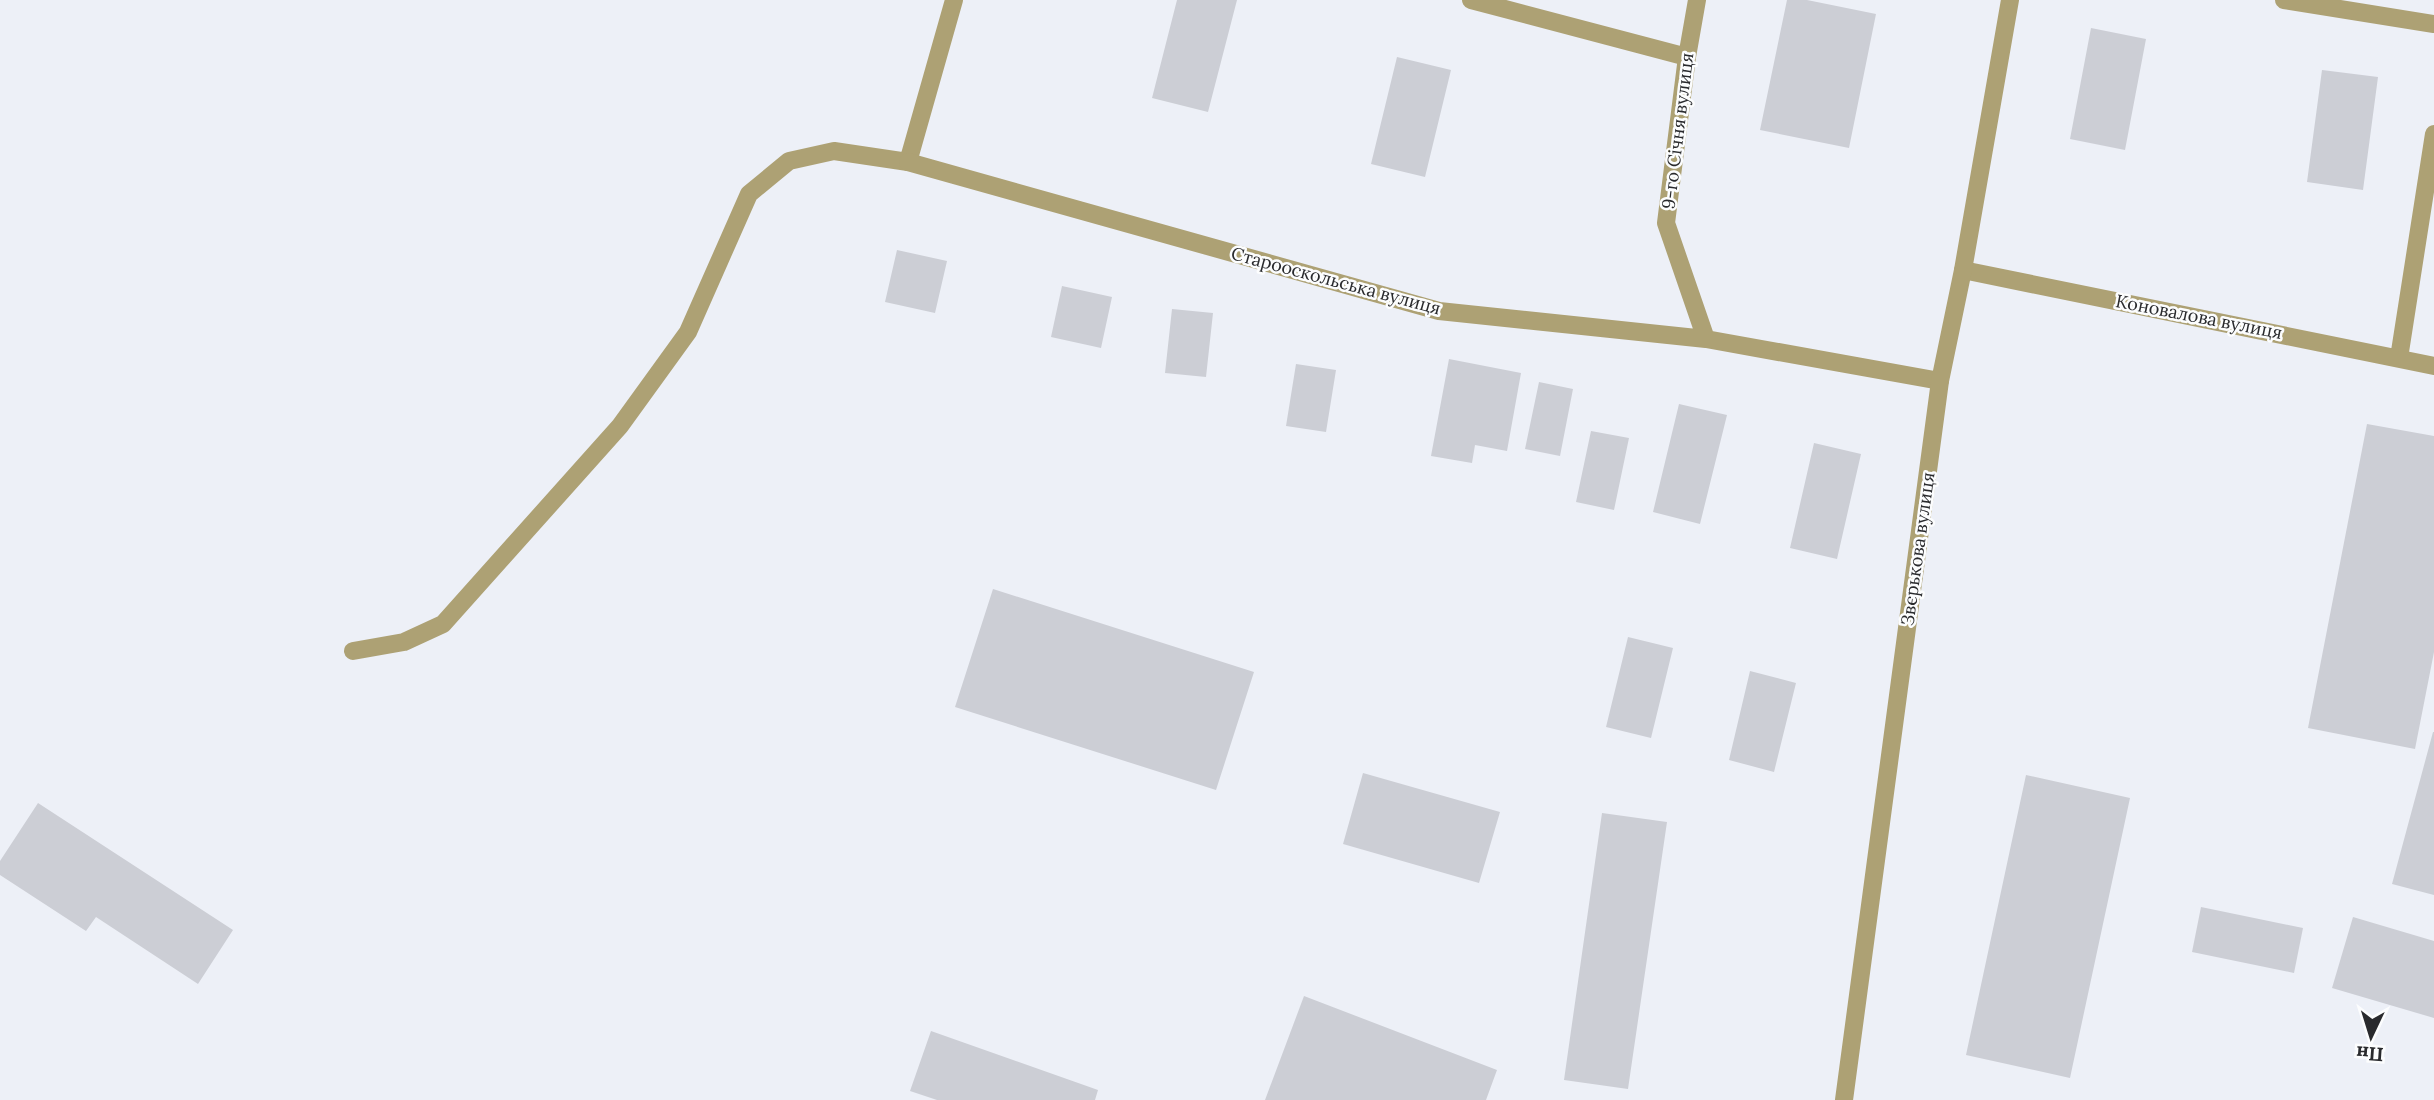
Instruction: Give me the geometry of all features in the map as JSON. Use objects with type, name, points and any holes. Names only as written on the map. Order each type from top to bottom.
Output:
[{"type":"street","points":[[908,162],[954,0]]},
{"type":"street","points":[[1471,0],[1687,57]]},
{"type":"street","name":"9-го Січня вулиця","points":[[1696,0],[1666,223],[1706,339]]},
{"type":"street","name":"Звєрькова вулиця","points":[[1844,1100],[1940,381],[1963,270],[2010,0]]},
{"type":"street","points":[[2284,0],[2434,24]]},
{"type":"street","points":[[2399,358],[2434,134]]},
{"type":"street","name":"Старооскольська вулиця","points":[[353,652],[404,642],[443,624],[620,425],[688,332],[749,194],[789,161],[834,151],[908,162],[1439,311],[1706,339],[1940,381]]},
{"type":"street","name":"Коновалова вулиця","points":[[1963,270],[2434,366]]},
{"type":"building","points":[[1177,0],[1237,0],[1208,112],[1152,98]]},
{"type":"building","points":[[1787,0],[1807,0],[1876,14],[1849,148],[1760,130]]},
{"type":"building","points":[[2091,28],[2146,39],[2125,150],[2070,139]]},
{"type":"building","points":[[1397,57],[1451,70],[1425,177],[1371,164]]},
{"type":"building","points":[[2322,70],[2378,77],[2363,190],[2307,182]]},
{"type":"building","points":[[897,250],[947,261],[935,313],[885,302]]},
{"type":"building","points":[[1062,286],[1112,297],[1101,348],[1051,337]]},
{"type":"building","points":[[1172,309],[1213,313],[1206,377],[1165,373]]},
{"type":"building","points":[[1449,359],[1521,373],[1507,451],[1475,445],[1472,463],[1431,456]]},
{"type":"building","points":[[1296,364],[1336,370],[1326,432],[1286,426]]},
{"type":"building","points":[[1539,382],[1573,389],[1560,456],[1525,449]]},
{"type":"building","points":[[1679,404],[1727,415],[1700,524],[1653,512]]},
{"type":"building","points":[[2367,424],[2434,436],[2434,652],[2415,749],[2308,728]]},
{"type":"building","points":[[1591,431],[1629,438],[1614,510],[1576,502]]},
{"type":"building","points":[[1814,443],[1861,454],[1837,559],[1790,548]]},
{"type":"building","points":[[993,589],[1254,672],[1216,790],[955,707]]},
{"type":"building","points":[[1628,637],[1673,648],[1651,738],[1606,727]]},
{"type":"building","points":[[1750,671],[1796,683],[1774,772],[1729,760]]},
{"type":"building","points":[[2434,732],[2434,895],[2392,884]]},
{"type":"building","points":[[1363,773],[1500,812],[1479,883],[1343,844]]},
{"type":"building","points":[[2026,775],[2130,798],[2070,1078],[1966,1055]]},
{"type":"building","points":[[38,803],[233,930],[198,984],[96,917],[86,931],[0,875],[0,861]]},
{"type":"building","points":[[1602,813],[1667,822],[1628,1089],[1564,1080]]},
{"type":"building","points":[[2201,907],[2303,928],[2294,973],[2192,952]]},
{"type":"building","points":[[2353,917],[2434,941],[2434,1018],[2332,988]]},
{"type":"building","points":[[1304,996],[1497,1070],[1486,1100],[1265,1100]]},
{"type":"building","points":[[931,1031],[1098,1090],[1095,1100],[937,1100],[910,1091]]}]
